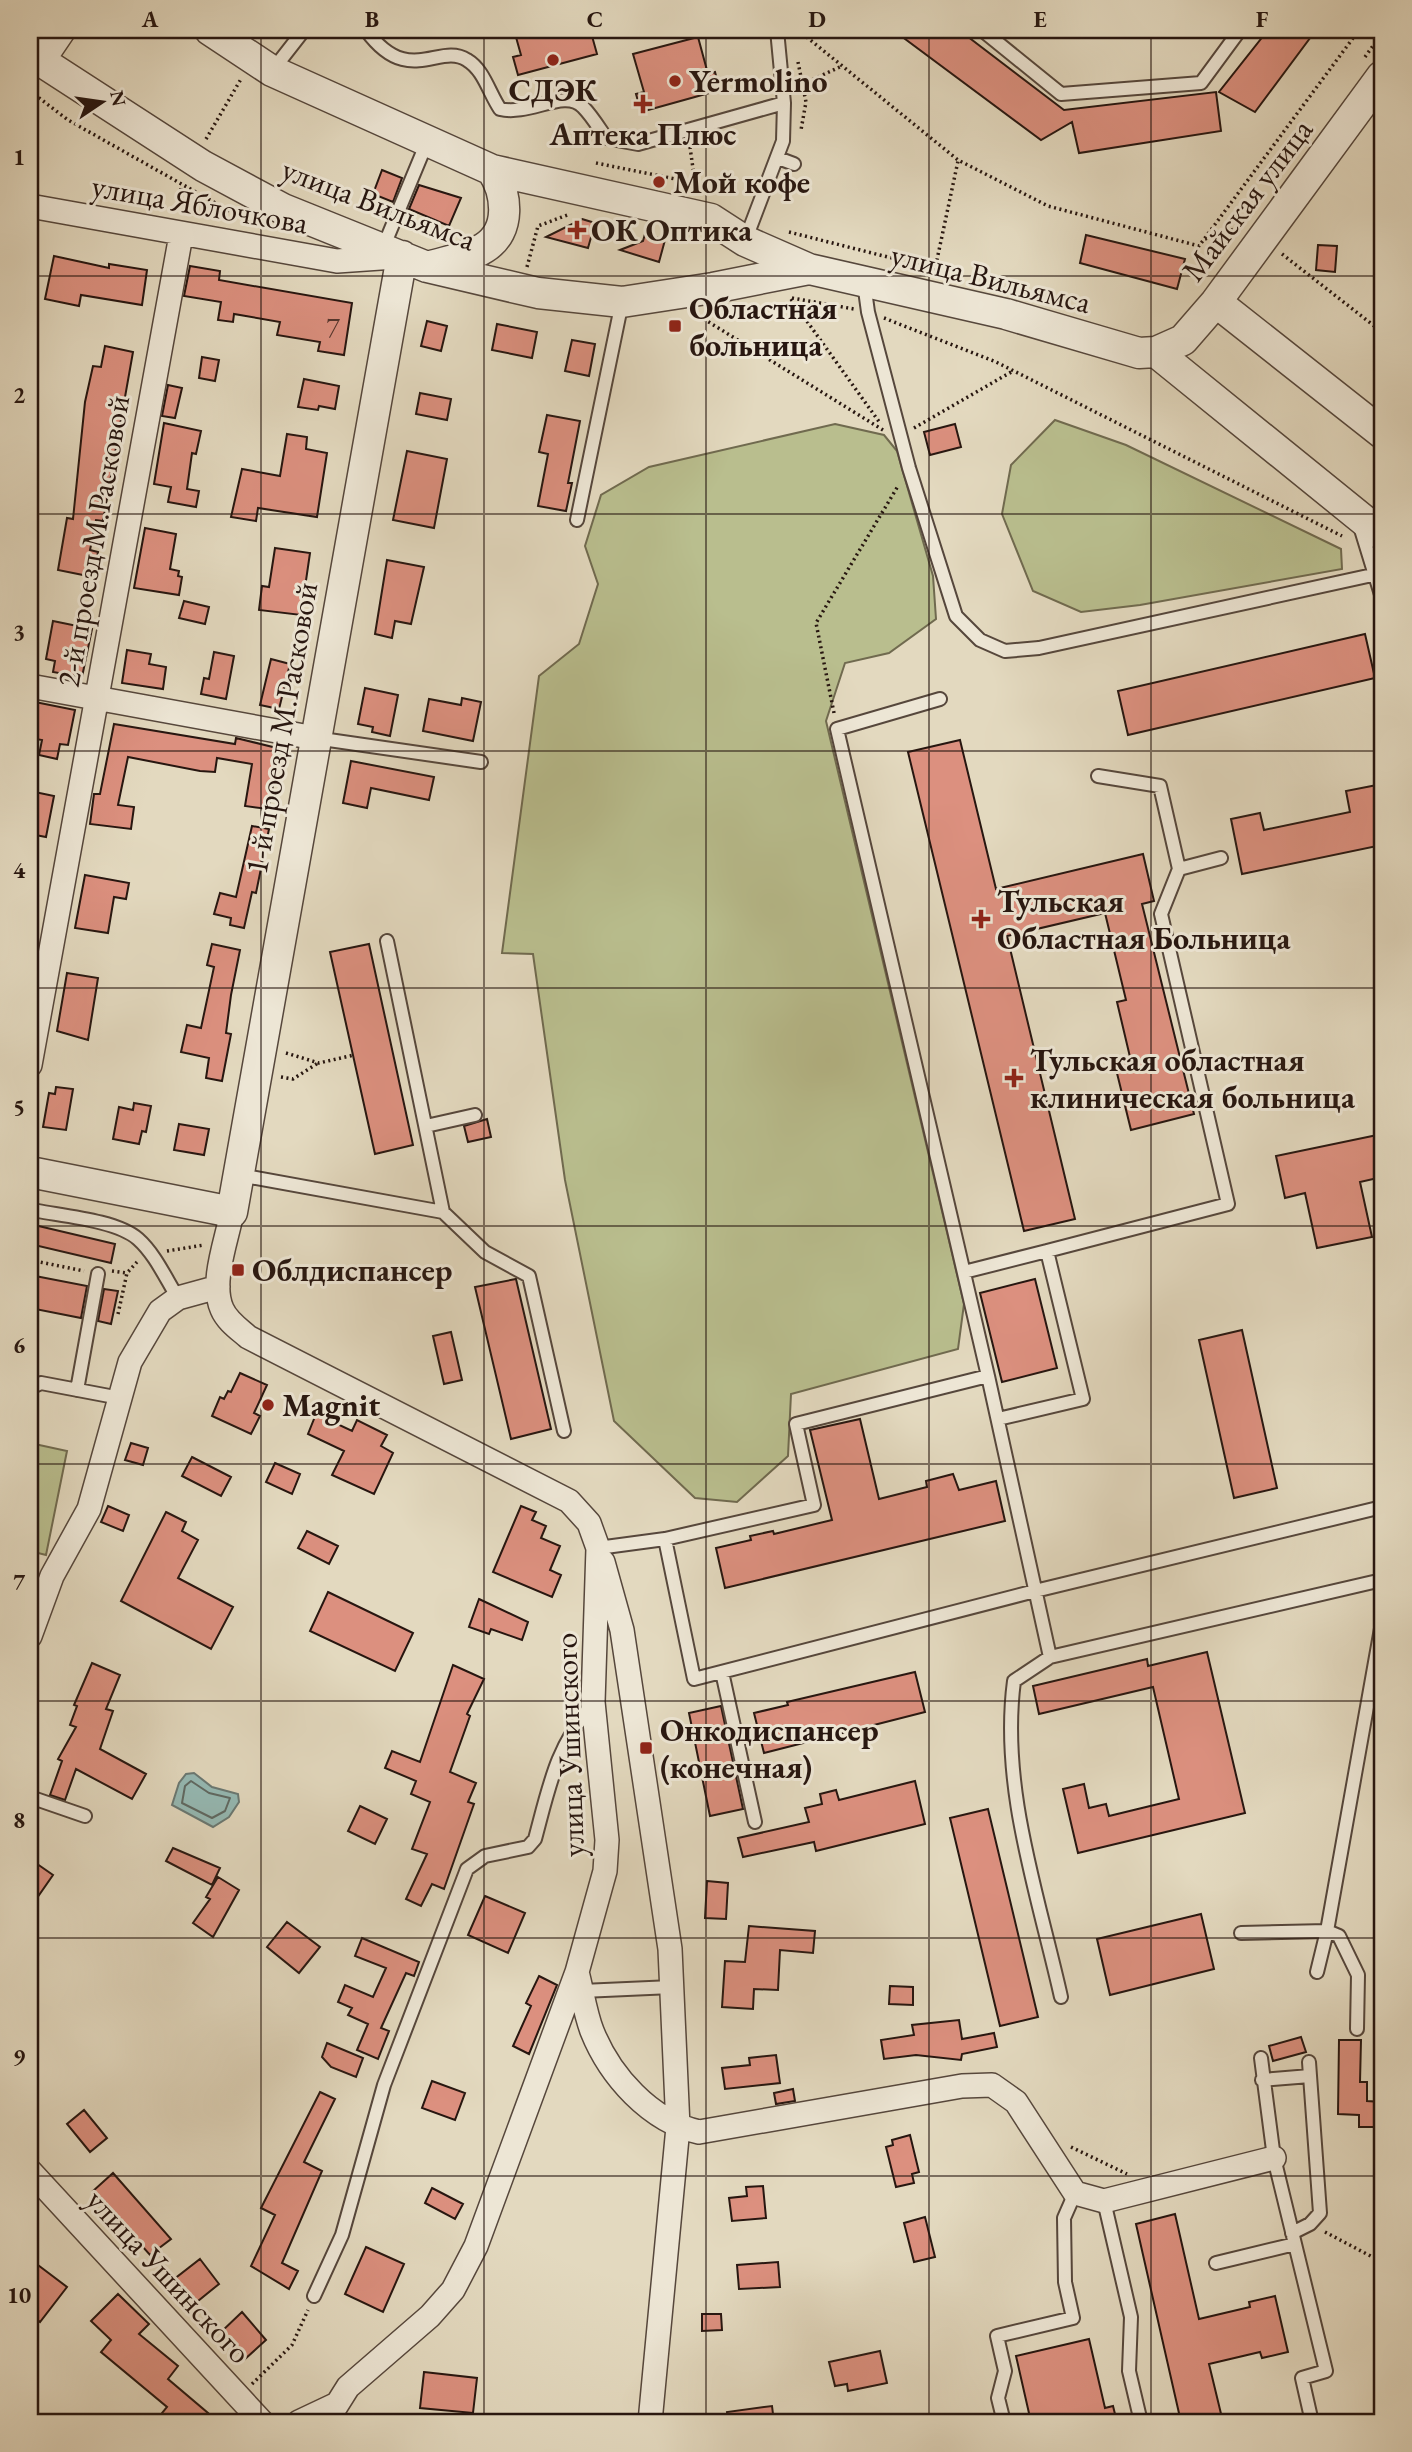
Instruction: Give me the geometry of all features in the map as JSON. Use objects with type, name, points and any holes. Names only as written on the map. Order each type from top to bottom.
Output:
[{"type":"street","name":"улица Вильямса","points":[[60,30],[34,57],[203,166],[283,209],[404,257],[521,289],[622,302],[810,269]]},
{"type":"street","name":"улица Вильямса","points":[[210,30],[258,72],[492,170],[711,219],[745,241],[810,269],[866,298],[1006,314],[1139,353],[1156,352]]},
{"type":"street","name":"Майская улица","points":[[1156,352],[1183,340],[1216,302],[1382,76]]},
{"type":"street","points":[[404,257],[486,247],[501,227],[506,204],[501,185],[492,170]]},
{"type":"street","name":"улица Яблочкова","points":[[30,206],[337,261],[404,257]]},
{"type":"street","name":"2-й проезд М.Расковой","points":[[30,1065],[181,234]]},
{"type":"street","points":[[713,288],[728,278],[745,241]]},
{"type":"street","name":"1-й проезд М.Расковой","points":[[232,1212],[315,738],[404,257]]},
{"type":"street","points":[[1216,302],[1382,433]]},
{"type":"street","points":[[1156,352],[1354,510],[1373,537]]},
{"type":"street","points":[[30,686],[315,738]]},
{"type":"street","points":[[30,1172],[232,1212]]},
{"type":"street","name":"улица Ушинского","points":[[232,1212],[218,1287],[221,1308],[227,1318],[248,1337],[569,1500],[589,1522],[598,1548],[593,1702],[607,1840],[605,1871],[579,1982],[476,2246],[453,2290],[429,2316],[348,2387],[330,2414]]},
{"type":"street","points":[[30,1636],[52,1576],[89,1509],[130,1362],[160,1311],[178,1298],[218,1287]]},
{"type":"street","points":[[598,1548],[611,1583],[622,1630],[670,1949],[678,2127],[649,2409],[650,2422]]},
{"type":"street","points":[[579,1982],[592,2031],[627,2090],[678,2127],[699,2132],[962,2085],[992,2085],[1017,2102],[1074,2193],[1104,2200],[1274,2158]]},
{"type":"street","name":"улица Ушинского","points":[[30,2171],[262,2422]]},
{"type":"street","points":[[299,2422],[330,2414]]},
{"type":"lane","points":[[258,72],[304,30]]},
{"type":"lane","points":[[366,30],[377,44],[389,53],[413,62],[455,54],[467,60],[481,72],[500,109],[526,111],[554,101],[569,99],[582,105],[606,138],[638,144],[784,103]]},
{"type":"lane","points":[[745,241],[787,161],[783,141],[784,103],[777,30]]},
{"type":"lane","points":[[982,30],[1061,94],[1201,83],[1240,30]]},
{"type":"lane","points":[[404,257],[427,142]]},
{"type":"lane","points":[[866,298],[909,468],[956,615],[980,640],[1004,651],[1039,648],[1377,574]]},
{"type":"lane","points":[[577,520],[622,302]]},
{"type":"lane","points":[[1373,537],[1382,598]]},
{"type":"lane","points":[[940,699],[837,729],[989,1376],[1050,1657]]},
{"type":"lane","points":[[315,738],[481,762]]},
{"type":"lane","points":[[964,1272],[1228,1203],[1161,914],[1178,869],[1160,786],[1098,776]]},
{"type":"lane","points":[[1178,869],[1221,858]]},
{"type":"lane","points":[[387,941],[443,1212]]},
{"type":"lane","points":[[426,1126],[475,1115]]},
{"type":"lane","points":[[239,1175],[443,1212],[485,1252],[528,1276],[564,1431]]},
{"type":"lane","points":[[38,1211],[124,1229],[138,1239],[150,1254],[178,1298]]},
{"type":"lane","points":[[998,1419],[1083,1399],[1047,1251]]},
{"type":"lane","points":[[78,1390],[98,1274]]},
{"type":"lane","points":[[598,1548],[665,1539],[814,1505],[796,1424],[989,1376]]},
{"type":"lane","points":[[30,1388],[41,1383],[120,1398]]},
{"type":"lane","points":[[665,1539],[694,1679],[1035,1591],[1382,1507]]},
{"type":"lane","points":[[1061,1997],[1012,1780],[1009,1718],[1014,1681],[1050,1657],[1382,1580]]},
{"type":"lane","points":[[1317,1972],[1327,1931],[1382,1623]]},
{"type":"lane","points":[[722,1672],[755,1822]]},
{"type":"lane","points":[[314,2296],[342,2235],[384,2085],[467,1869],[485,1856],[528,1847],[535,1839],[556,1759],[570,1730],[593,1702]]},
{"type":"lane","points":[[30,1797],[85,1816]]},
{"type":"lane","points":[[1241,1933],[1327,1931],[1339,1936],[1358,1976],[1357,2029]]},
{"type":"lane","points":[[579,1982],[672,1987]]},
{"type":"lane","points":[[1261,2058],[1274,2158],[1326,2371],[1302,2378],[1312,2422]]},
{"type":"lane","points":[[1216,2263],[1294,2238],[1320,2213],[1309,2062]]},
{"type":"lane","points":[[1262,2080],[1310,2076]]},
{"type":"lane","points":[[1004,2422],[998,2398],[1006,2371],[997,2336],[1073,2318],[1065,2282],[1063,2218],[1074,2193]]},
{"type":"lane","points":[[1104,2200],[1131,2317],[1129,2371],[1141,2422]]},
{"type":"path","points":[[798,30],[958,160],[1048,206],[1199,246],[1359,30]]},
{"type":"path","points":[[1087,30],[1138,30]]},
{"type":"path","points":[[787,161],[804,119],[806,102],[795,52]]},
{"type":"path","points":[[803,84],[842,66]]},
{"type":"path","points":[[201,148],[258,72]]},
{"type":"path","points":[[687,132],[695,183]]},
{"type":"path","points":[[521,289],[538,226],[588,207],[596,163],[606,138]]},
{"type":"path","points":[[789,232],[935,270],[958,160]]},
{"type":"path","points":[[596,163],[695,183],[724,198]]},
{"type":"path","points":[[1203,240],[1239,226],[1244,230]]},
{"type":"path","points":[[1273,253],[1286,255],[1382,332]]},
{"type":"path","points":[[790,298],[866,298],[1351,540],[1373,537]]},
{"type":"path","points":[[697,315],[887,433]]},
{"type":"path","points":[[911,429],[1013,371]]},
{"type":"path","points":[[837,729],[816,623],[909,468]]},
{"type":"path","points":[[289,1054],[319,1063]]},
{"type":"path","points":[[286,1078],[293,1079],[319,1063],[354,1055]]},
{"type":"path","points":[[30,1260],[98,1274]]},
{"type":"path","points":[[1068,2145],[1154,2188]]},
{"type":"path","points":[[1310,2224],[1382,2262]]},
{"type":"path","points":[[235,2394],[260,2379],[292,2345],[314,2296]]},
{"type":"green space","points":[[1055,420],[1126,445],[1341,549],[1342,569],[1140,605],[1081,612],[1033,591],[1002,514],[1011,465]]},
{"type":"green space","points":[[835,424],[884,435],[897,451],[933,576],[936,619],[889,653],[845,663],[826,721],[964,1304],[958,1349],[791,1394],[788,1456],[737,1502],[695,1498],[614,1421],[565,1180],[533,954],[502,953],[539,676],[579,644],[598,584],[585,546],[601,495],[649,467]]},
{"type":"green space","points":[[30,1443],[67,1451],[46,1555],[30,1551]]},
{"type":"water","points":[[194,1773],[212,1787],[238,1794],[239,1802],[229,1817],[213,1827],[172,1805],[179,1783],[186,1774]]},
{"type":"building","points":[[514,30],[583,30],[585,37],[592,36],[597,54],[518,75],[513,57],[521,55]]},
{"type":"building","points":[[893,30],[959,30],[1064,110],[1216,92],[1221,131],[1079,153],[1072,122],[1041,140]]},
{"type":"building","points":[[1268,30],[1316,30],[1255,112],[1219,92]]},
{"type":"building","points":[[698,37],[708,74],[715,72],[720,90],[641,112],[636,94],[644,92],[633,54]]},
{"type":"building","points":[[382,170],[402,178],[393,202],[373,194]]},
{"type":"building","points":[[419,185],[461,198],[449,226],[409,209]]},
{"type":"building","name":"ОК Оптика","points":[[582,219],[595,223],[588,248],[546,237]]},
{"type":"building","points":[[645,234],[665,240],[659,262],[620,250],[643,241]]},
{"type":"building","points":[[1086,235],[1185,259],[1177,289],[1080,263]]},
{"type":"building","points":[[1318,245],[1337,246],[1335,272],[1316,270]]},
{"type":"building","points":[[54,256],[109,268],[109,264],[147,270],[142,305],[81,295],[79,306],[45,299]]},
{"type":"building","points":[[190,266],[220,271],[219,280],[352,303],[344,355],[318,351],[320,342],[277,335],[280,322],[234,314],[233,322],[218,320],[221,302],[184,296]]},
{"type":"building","points":[[427,321],[447,326],[441,351],[421,346]]},
{"type":"building","points":[[497,324],[537,332],[532,358],[492,350]]},
{"type":"building","points":[[572,340],[595,344],[589,376],[565,371]]},
{"type":"building","points":[[105,346],[133,352],[103,521],[96,520],[90,550],[98,552],[93,577],[58,570],[67,518],[73,519],[85,402],[93,366],[101,367]]},
{"type":"building","points":[[202,357],[219,360],[215,381],[199,378]]},
{"type":"building","points":[[304,379],[339,386],[335,409],[319,406],[318,410],[298,407]]},
{"type":"building","points":[[168,385],[182,388],[175,418],[162,416]]},
{"type":"building","points":[[420,393],[451,399],[447,420],[416,414]]},
{"type":"building","points":[[547,415],[580,421],[568,483],[572,483],[566,511],[538,506],[548,454],[539,452]]},
{"type":"building","points":[[164,423],[201,431],[196,454],[192,453],[187,489],[199,491],[196,507],[168,502],[171,487],[154,484]]},
{"type":"building","points":[[955,424],[961,447],[930,455],[924,432]]},
{"type":"building","points":[[287,434],[307,437],[306,449],[327,453],[317,517],[258,508],[256,521],[231,517],[242,469],[280,476]]},
{"type":"building","points":[[407,451],[447,459],[434,528],[393,520]]},
{"type":"building","points":[[145,528],[176,534],[170,569],[179,571],[178,576],[182,577],[179,595],[134,588]]},
{"type":"building","points":[[275,548],[310,553],[301,615],[259,610],[262,586],[269,587]]},
{"type":"building","points":[[387,560],[424,567],[411,624],[395,621],[392,638],[375,634]]},
{"type":"building","points":[[184,601],[209,607],[205,624],[179,618]]},
{"type":"building","points":[[53,621],[92,629],[82,677],[53,672],[55,661],[46,659]]},
{"type":"building","points":[[1365,634],[1375,678],[1128,735],[1118,691]]},
{"type":"building","points":[[127,650],[151,654],[149,664],[166,667],[163,689],[122,683]]},
{"type":"building","points":[[214,652],[234,656],[226,699],[201,694],[204,678],[209,679]]},
{"type":"building","points":[[271,659],[290,664],[279,709],[260,705]]},
{"type":"building","points":[[365,688],[398,695],[390,736],[372,732],[373,727],[358,724]]},
{"type":"building","points":[[462,698],[481,702],[473,741],[423,731],[429,699],[461,705]]},
{"type":"building","points":[[30,701],[75,710],[68,745],[60,744],[57,759],[39,755],[42,740],[30,738]]},
{"type":"building","points":[[114,724],[235,744],[236,738],[281,749],[268,809],[245,806],[252,764],[217,758],[215,772],[128,757],[118,805],[134,807],[131,829],[90,824],[94,794],[100,794]]},
{"type":"building","name":"Тульская областная клиническая больница","points":[[960,740],[996,889],[1143,854],[1154,901],[1142,904],[1194,1114],[1131,1130],[1114,1061],[1130,1057],[1117,1002],[1126,1000],[1105,913],[1007,936],[1075,1219],[1024,1231],[908,752]]},
{"type":"building","points":[[351,761],[434,777],[429,800],[371,788],[367,808],[343,803]]},
{"type":"building","points":[[1382,784],[1382,845],[1242,874],[1231,819],[1260,813],[1264,830],[1350,812],[1346,791]]},
{"type":"building","points":[[30,791],[54,796],[46,837],[30,834]]},
{"type":"building","points":[[252,826],[269,829],[256,893],[252,892],[244,928],[230,925],[231,918],[214,914],[220,893],[236,897]]},
{"type":"building","points":[[85,875],[129,883],[126,899],[114,897],[108,933],[75,928]]},
{"type":"building","points":[[212,944],[240,950],[231,995],[226,1033],[231,1034],[222,1081],[206,1078],[209,1058],[181,1052],[187,1025],[201,1028],[214,967],[207,965]]},
{"type":"building","points":[[369,944],[413,1145],[375,1154],[330,952]]},
{"type":"building","points":[[67,973],[98,978],[88,1040],[57,1031]]},
{"type":"building","points":[[56,1087],[73,1089],[66,1130],[43,1127],[49,1093],[55,1094]]},
{"type":"building","points":[[134,1103],[151,1106],[146,1132],[142,1131],[139,1144],[113,1139],[119,1107],[133,1110]]},
{"type":"building","points":[[487,1119],[491,1137],[468,1142],[464,1126]]},
{"type":"building","points":[[179,1124],[209,1129],[204,1155],[174,1150]]},
{"type":"building","points":[[1382,1134],[1382,1177],[1360,1182],[1372,1237],[1317,1248],[1305,1193],[1285,1198],[1276,1156]]},
{"type":"building","points":[[30,1224],[115,1244],[111,1263],[30,1244]]},
{"type":"building","points":[[30,1275],[87,1286],[81,1318],[30,1308]]},
{"type":"building","points":[[516,1279],[551,1429],[511,1439],[475,1287]]},
{"type":"building","points":[[1035,1279],[1057,1368],[1002,1382],[980,1293]]},
{"type":"building","points":[[104,1289],[118,1291],[111,1324],[98,1321]]},
{"type":"building","points":[[1242,1330],[1277,1488],[1234,1498],[1199,1340]]},
{"type":"building","points":[[451,1332],[462,1380],[444,1384],[433,1336]]},
{"type":"building","points":[[240,1373],[267,1385],[254,1413],[260,1416],[251,1434],[212,1416],[220,1397],[224,1399],[228,1391],[231,1392]]},
{"type":"building","points":[[316,1414],[352,1431],[357,1420],[387,1435],[381,1446],[393,1453],[374,1494],[332,1475],[344,1451],[308,1434]]},
{"type":"building","points":[[860,1419],[879,1499],[927,1487],[926,1481],[953,1474],[959,1490],[996,1481],[1005,1521],[725,1588],[716,1548],[751,1540],[750,1536],[773,1531],[774,1534],[832,1520],[810,1430]]},
{"type":"building","points":[[131,1443],[148,1448],[143,1465],[125,1460]]},
{"type":"building","points":[[192,1457],[231,1477],[221,1496],[182,1476]]},
{"type":"building","points":[[275,1463],[300,1474],[292,1494],[266,1482]]},
{"type":"building","points":[[108,1506],[129,1515],[123,1531],[101,1522]]},
{"type":"building","points":[[521,1506],[536,1512],[532,1520],[546,1526],[541,1538],[560,1546],[550,1570],[561,1575],[552,1597],[493,1572]]},
{"type":"building","points":[[166,1512],[186,1522],[182,1531],[198,1540],[178,1578],[233,1607],[211,1649],[121,1601]]},
{"type":"building","points":[[307,1531],[338,1546],[329,1564],[298,1548]]},
{"type":"building","points":[[328,1592],[413,1633],[395,1671],[310,1631]]},
{"type":"building","points":[[479,1599],[528,1622],[522,1640],[491,1629],[489,1634],[469,1627]]},
{"type":"building","points":[[1207,1652],[1245,1813],[1078,1853],[1063,1789],[1084,1784],[1089,1808],[1106,1804],[1109,1816],[1179,1799],[1153,1687],[1039,1714],[1033,1686],[1147,1659],[1148,1666]]},
{"type":"building","points":[[92,1663],[120,1675],[106,1709],[113,1711],[100,1749],[146,1774],[132,1799],[76,1769],[65,1800],[50,1795],[62,1761],[58,1759],[76,1727],[70,1725],[77,1706],[74,1705]]},
{"type":"building","points":[[453,1665],[484,1679],[467,1714],[470,1716],[450,1772],[476,1783],[468,1802],[474,1804],[444,1889],[432,1884],[421,1906],[406,1899],[427,1854],[412,1849],[430,1802],[411,1794],[416,1781],[385,1768],[392,1751],[420,1762]]},
{"type":"building","points":[[915,1672],[925,1712],[764,1753],[754,1713],[788,1705],[787,1702]]},
{"type":"building","points":[[721,1706],[743,1809],[710,1816],[689,1713]]},
{"type":"building","points":[[915,1781],[925,1824],[816,1851],[814,1842],[743,1857],[738,1838],[809,1822],[805,1808],[822,1804],[820,1794],[836,1790],[839,1800]]},
{"type":"building","points":[[360,1806],[387,1819],[375,1844],[348,1831]]},
{"type":"building","points":[[988,1809],[1038,2017],[1000,2026],[950,1818]]},
{"type":"building","points":[[173,1848],[220,1868],[212,1885],[166,1861]]},
{"type":"building","points":[[30,1859],[53,1875],[30,1908]]},
{"type":"building","points":[[218,1877],[239,1890],[213,1937],[193,1923],[210,1899],[206,1897]]},
{"type":"building","points":[[707,1881],[728,1883],[726,1919],[705,1918]]},
{"type":"building","points":[[485,1896],[525,1913],[508,1953],[468,1935]]},
{"type":"building","points":[[1201,1914],[1214,1969],[1110,1995],[1097,1939]]},
{"type":"building","points":[[287,1922],[320,1947],[299,1973],[267,1947]]},
{"type":"building","points":[[749,1926],[815,1931],[813,1953],[780,1950],[778,1990],[754,1989],[753,2009],[722,2007],[725,1961],[745,1962]]},
{"type":"building","points":[[362,1938],[419,1962],[414,1976],[406,1973],[381,2028],[389,2031],[378,2059],[357,2050],[368,2024],[348,2015],[352,2008],[338,2002],[345,1985],[373,1997],[386,1968],[355,1956]]},
{"type":"building","points":[[539,1976],[557,1985],[529,2054],[513,2046],[531,2006],[526,2003]]},
{"type":"building","points":[[890,1986],[913,1987],[913,2005],[889,2004]]},
{"type":"building","points":[[959,2020],[962,2039],[994,2033],[997,2047],[962,2054],[961,2060],[916,2055],[884,2059],[881,2040],[914,2035],[912,2025]]},
{"type":"building","points":[[1301,2037],[1306,2052],[1273,2061],[1269,2046]]},
{"type":"building","points":[[1339,2040],[1361,2040],[1360,2082],[1367,2082],[1367,2101],[1382,2102],[1382,2127],[1359,2127],[1359,2115],[1338,2114]]},
{"type":"building","points":[[327,2043],[363,2058],[356,2077],[331,2067],[322,2057]]},
{"type":"building","points":[[776,2055],[780,2083],[725,2089],[722,2068],[750,2065],[749,2058]]},
{"type":"building","points":[[432,2081],[465,2093],[455,2120],[422,2108]]},
{"type":"building","points":[[793,2089],[795,2101],[776,2104],[774,2093]]},
{"type":"building","points":[[320,2092],[335,2099],[304,2162],[322,2171],[282,2263],[298,2271],[289,2289],[251,2266],[275,2215],[261,2208]]},
{"type":"building","points":[[84,2110],[107,2138],[90,2152],[67,2124]]},
{"type":"building","points":[[910,2135],[919,2172],[912,2174],[914,2183],[896,2187],[886,2147],[893,2145],[892,2140]]},
{"type":"building","points":[[113,2173],[171,2239],[150,2255],[93,2191]]},
{"type":"building","points":[[763,2186],[766,2218],[732,2221],[729,2198],[747,2196],[746,2187]]},
{"type":"building","points":[[432,2188],[463,2204],[455,2219],[425,2203]]},
{"type":"building","points":[[1175,2214],[1199,2319],[1250,2307],[1249,2302],[1275,2296],[1288,2352],[1262,2358],[1260,2352],[1209,2364],[1223,2422],[1181,2422],[1136,2224]]},
{"type":"building","points":[[925,2217],[935,2257],[914,2262],[904,2223]]},
{"type":"building","points":[[366,2247],[404,2264],[383,2312],[345,2294]]},
{"type":"building","points":[[30,2259],[67,2287],[40,2322],[30,2314]]},
{"type":"building","points":[[200,2259],[219,2284],[193,2305],[173,2280]]},
{"type":"building","points":[[778,2262],[780,2287],[739,2289],[737,2265]]},
{"type":"building","points":[[118,2294],[149,2324],[139,2334],[178,2366],[168,2379],[208,2413],[201,2422],[173,2422],[162,2413],[167,2407],[101,2352],[111,2340],[91,2321]]},
{"type":"building","points":[[242,2312],[266,2340],[245,2359],[221,2332]]},
{"type":"building","points":[[702,2314],[721,2314],[722,2330],[702,2331]]},
{"type":"building","points":[[1089,2339],[1105,2408],[1113,2406],[1117,2422],[1031,2422],[1016,2356]]},
{"type":"building","points":[[880,2351],[887,2383],[848,2391],[847,2384],[835,2386],[829,2362]]},
{"type":"building","points":[[424,2372],[477,2378],[473,2413],[420,2408]]},
{"type":"building","points":[[772,2406],[774,2422],[728,2422],[727,2412]]},
{"type":"place","name":"СДЭК","points":[[553,60]]},
{"type":"place","name":"Yermolino","points":[[675,81]]},
{"type":"place","name":"Аптека Плюс","points":[[643,104]]},
{"type":"place","name":"Мой кофе","points":[[659,182]]},
{"type":"place","name":"ОК Оптика","points":[[577,230]]},
{"type":"place","name":"Областная больница","points":[[675,326]]},
{"type":"place","name":"Тульская Областная Больница","points":[[981,919]]},
{"type":"place","name":"Тульская областная клиническая больница","points":[[1014,1078]]},
{"type":"place","name":"Облдиспансер","points":[[238,1270]]},
{"type":"place","name":"Magnit","points":[[268,1405]]},
{"type":"place","name":"Онкодиспансер (конечная)","points":[[646,1748]]}]
